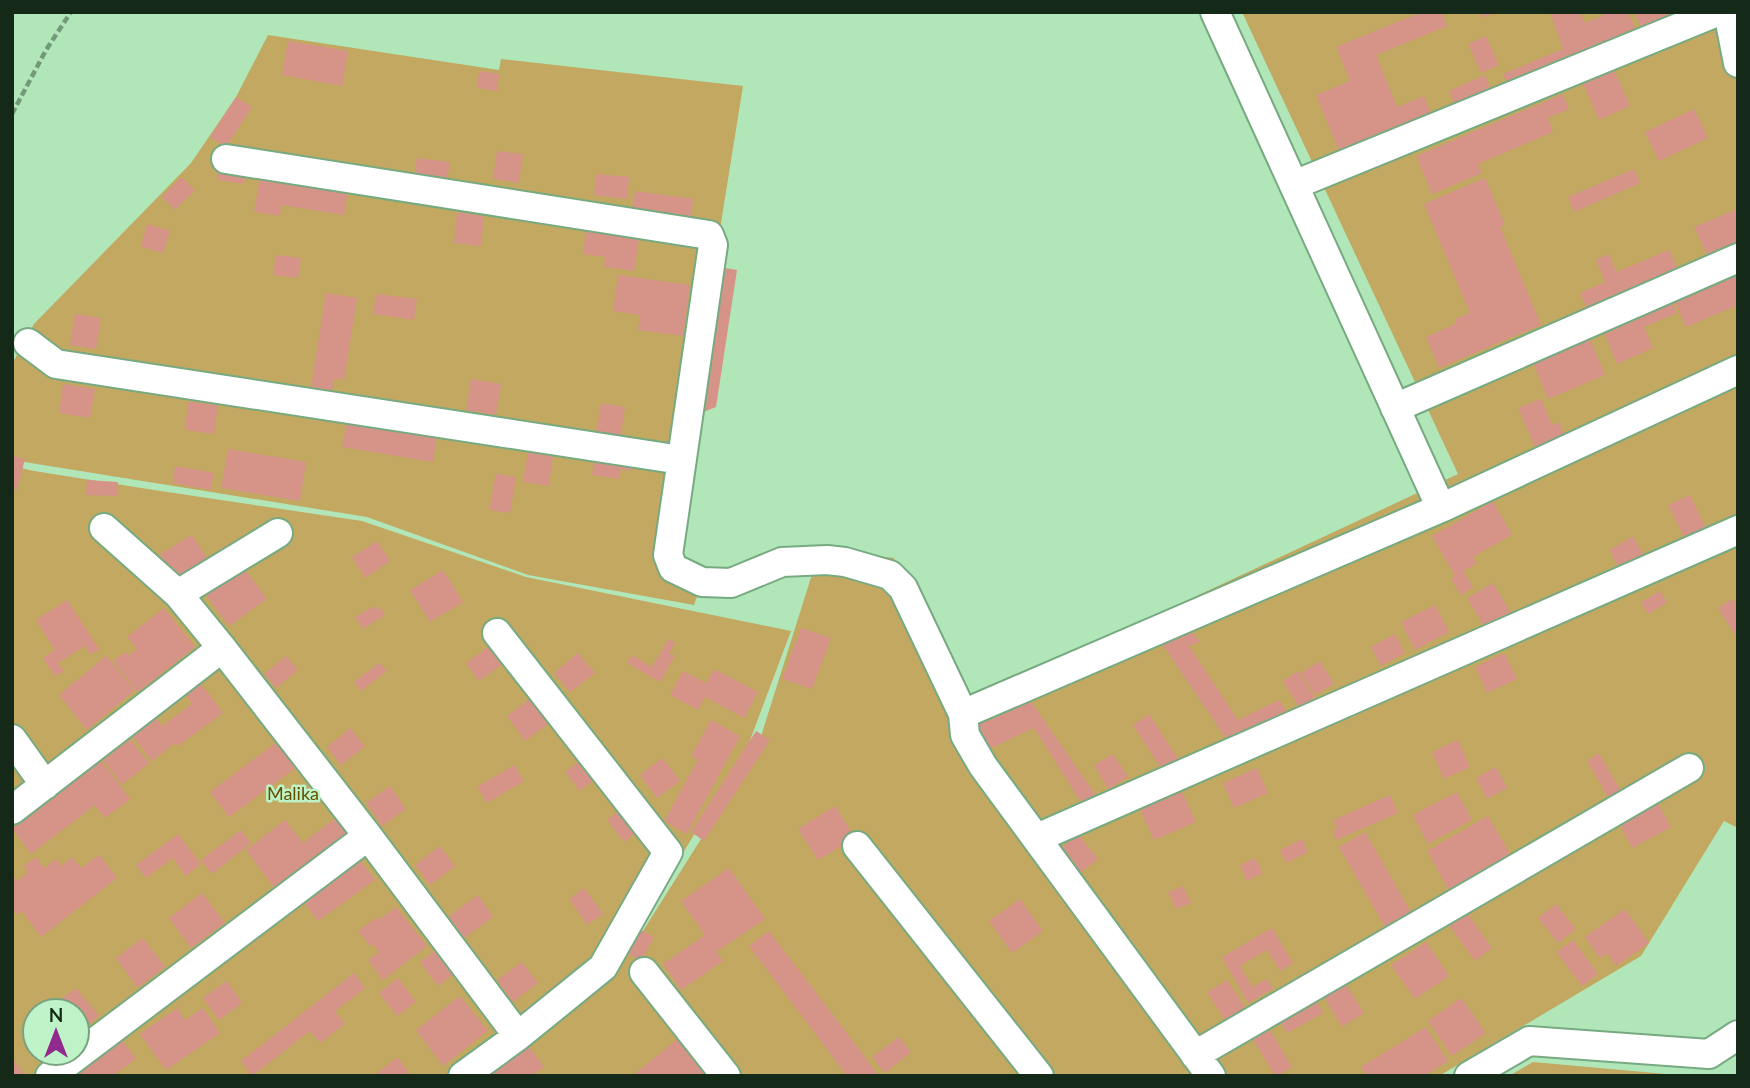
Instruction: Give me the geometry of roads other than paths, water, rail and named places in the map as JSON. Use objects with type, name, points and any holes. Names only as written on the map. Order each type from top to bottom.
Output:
[{"type":"street","points":[[1215,12],[1441,509]]},
{"type":"street","points":[[1294,186],[1717,12]]},
{"type":"street","points":[[1728,12],[1738,63]]},
{"type":"street","points":[[226,159],[709,235],[713,245],[668,555],[673,568],[702,582],[731,583],[782,562],[827,560],[845,562],[890,575],[903,587],[963,714],[965,735],[983,766],[1203,1065],[1689,768]]},
{"type":"street","points":[[1395,408],[1738,258]]},
{"type":"street","points":[[28,343],[56,364],[681,460]]},
{"type":"street","points":[[963,714],[1441,509],[1738,370]]},
{"type":"street","points":[[104,528],[178,594],[368,836],[518,1036]]},
{"type":"street","points":[[1037,838],[1738,530]]},
{"type":"street","points":[[178,594],[278,533]]},
{"type":"street","points":[[463,1076],[518,1036],[603,967],[668,852],[497,633]]},
{"type":"street","points":[[12,810],[222,648]]},
{"type":"street","points":[[12,739],[45,785]]},
{"type":"street","points":[[50,1076],[368,836]]},
{"type":"street","points":[[857,846],[1039,1076]]},
{"type":"street","points":[[644,972],[726,1076]]},
{"type":"street","points":[[1469,1076],[1529,1041],[1709,1054],[1738,1035]]},
{"type":"park label","name":"Malika","points":[[293,794]]}]
